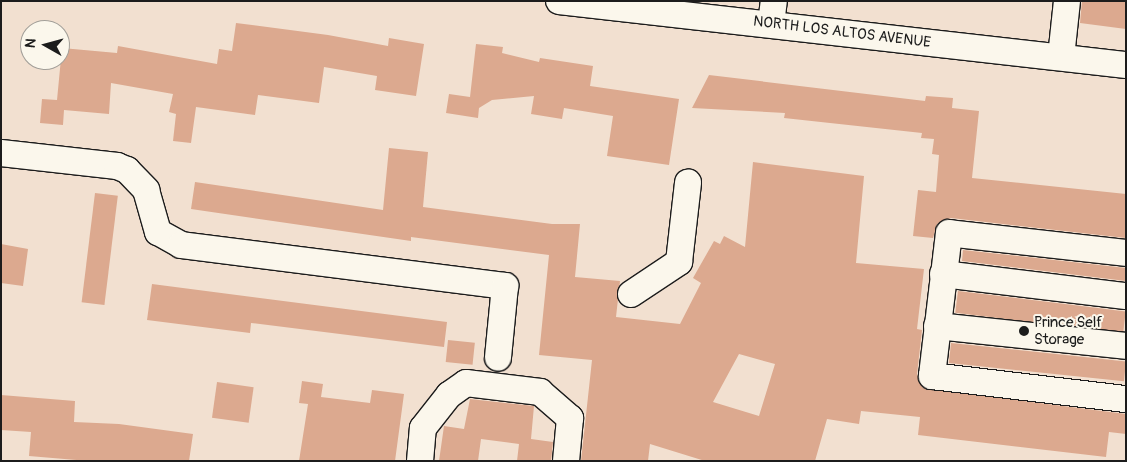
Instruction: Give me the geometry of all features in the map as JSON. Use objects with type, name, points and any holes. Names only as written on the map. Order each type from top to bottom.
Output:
[{"type":"street","name":"NORTH LOS ALTOS AVENUE","points":[[559,1],[773,13],[1061,58],[1126,65]]},
{"type":"street","points":[[1061,58],[1067,1]]},
{"type":"street","points":[[1,153],[117,166],[127,170],[146,190],[158,232],[181,245],[505,286],[498,358]]},
{"type":"street","points":[[631,294],[679,262],[688,183]]},
{"type":"street","points":[[1126,253],[948,233],[932,376],[1126,399]]},
{"type":"street","points":[[944,274],[1126,296]]},
{"type":"street","points":[[938,326],[1126,346]]},
{"type":"street","points":[[420,461],[423,428],[449,394],[466,384],[540,392],[570,418],[566,461]]},
{"type":"building","points":[[1082,1],[1126,1],[1126,29],[1080,23]]},
{"type":"building","points":[[236,23],[328,35],[388,46],[389,38],[424,44],[416,96],[375,90],[377,76],[324,67],[319,103],[258,95],[255,115],[196,107],[191,143],[173,141],[176,114],[169,112],[173,94],[111,83],[109,114],[64,110],[63,125],[40,123],[42,99],[57,100],[60,70],[70,70],[70,49],[117,53],[118,46],[217,64],[219,49],[232,51]]},
{"type":"building","points":[[476,44],[503,47],[502,53],[539,62],[540,58],[593,66],[590,86],[679,99],[669,165],[607,156],[613,116],[564,108],[562,119],[531,114],[534,96],[492,100],[479,108],[478,118],[446,113],[449,94],[470,97]]},
{"type":"building","points":[[709,75],[925,101],[926,96],[953,98],[952,108],[979,111],[972,178],[1126,194],[1126,238],[951,218],[937,224],[933,238],[913,236],[918,190],[936,192],[939,155],[932,154],[934,139],[921,138],[922,133],[784,118],[785,113],[692,108]]},
{"type":"building","points":[[389,148],[428,152],[423,207],[552,224],[580,224],[575,277],[620,281],[616,317],[680,324],[701,283],[693,278],[714,241],[720,244],[724,236],[745,247],[753,162],[864,176],[856,263],[924,269],[917,329],[922,330],[917,374],[923,388],[1126,414],[1126,434],[1109,432],[1106,457],[918,435],[920,417],[861,411],[859,424],[827,419],[815,461],[705,461],[650,444],[648,461],[581,461],[592,360],[539,355],[549,255],[411,237],[411,241],[191,209],[195,182],[383,210]],"holes":[[[739,354],[775,364],[759,416],[713,402]]]},
{"type":"building","points":[[95,193],[118,196],[104,305],[82,302]]},
{"type":"building","points":[[1,244],[28,249],[23,286],[1,283]]},
{"type":"building","points":[[963,250],[1126,268],[1126,281],[962,261]]},
{"type":"building","points":[[152,284],[447,322],[444,347],[251,323],[250,333],[147,320]]},
{"type":"building","points":[[958,291],[1126,312],[1123,333],[955,313]]},
{"type":"building","points":[[448,340],[475,343],[473,365],[446,362]]},
{"type":"building","points":[[951,343],[1126,361],[1124,381],[949,363]]},
{"type":"building","points":[[302,381],[323,384],[321,397],[370,403],[372,390],[404,394],[395,461],[299,461],[308,404],[299,403]]},
{"type":"building","points":[[217,382],[254,387],[249,423],[212,418]]},
{"type":"building","points":[[1,395],[75,401],[74,422],[119,424],[193,434],[189,461],[88,461],[29,456],[31,432],[1,430]]},
{"type":"building","points":[[470,399],[534,406],[531,439],[553,442],[551,461],[517,461],[519,444],[481,439],[478,461],[439,461],[444,426],[464,429]]},
{"type":"place","name":"Prince Self Storage","points":[[1024,331]]}]
